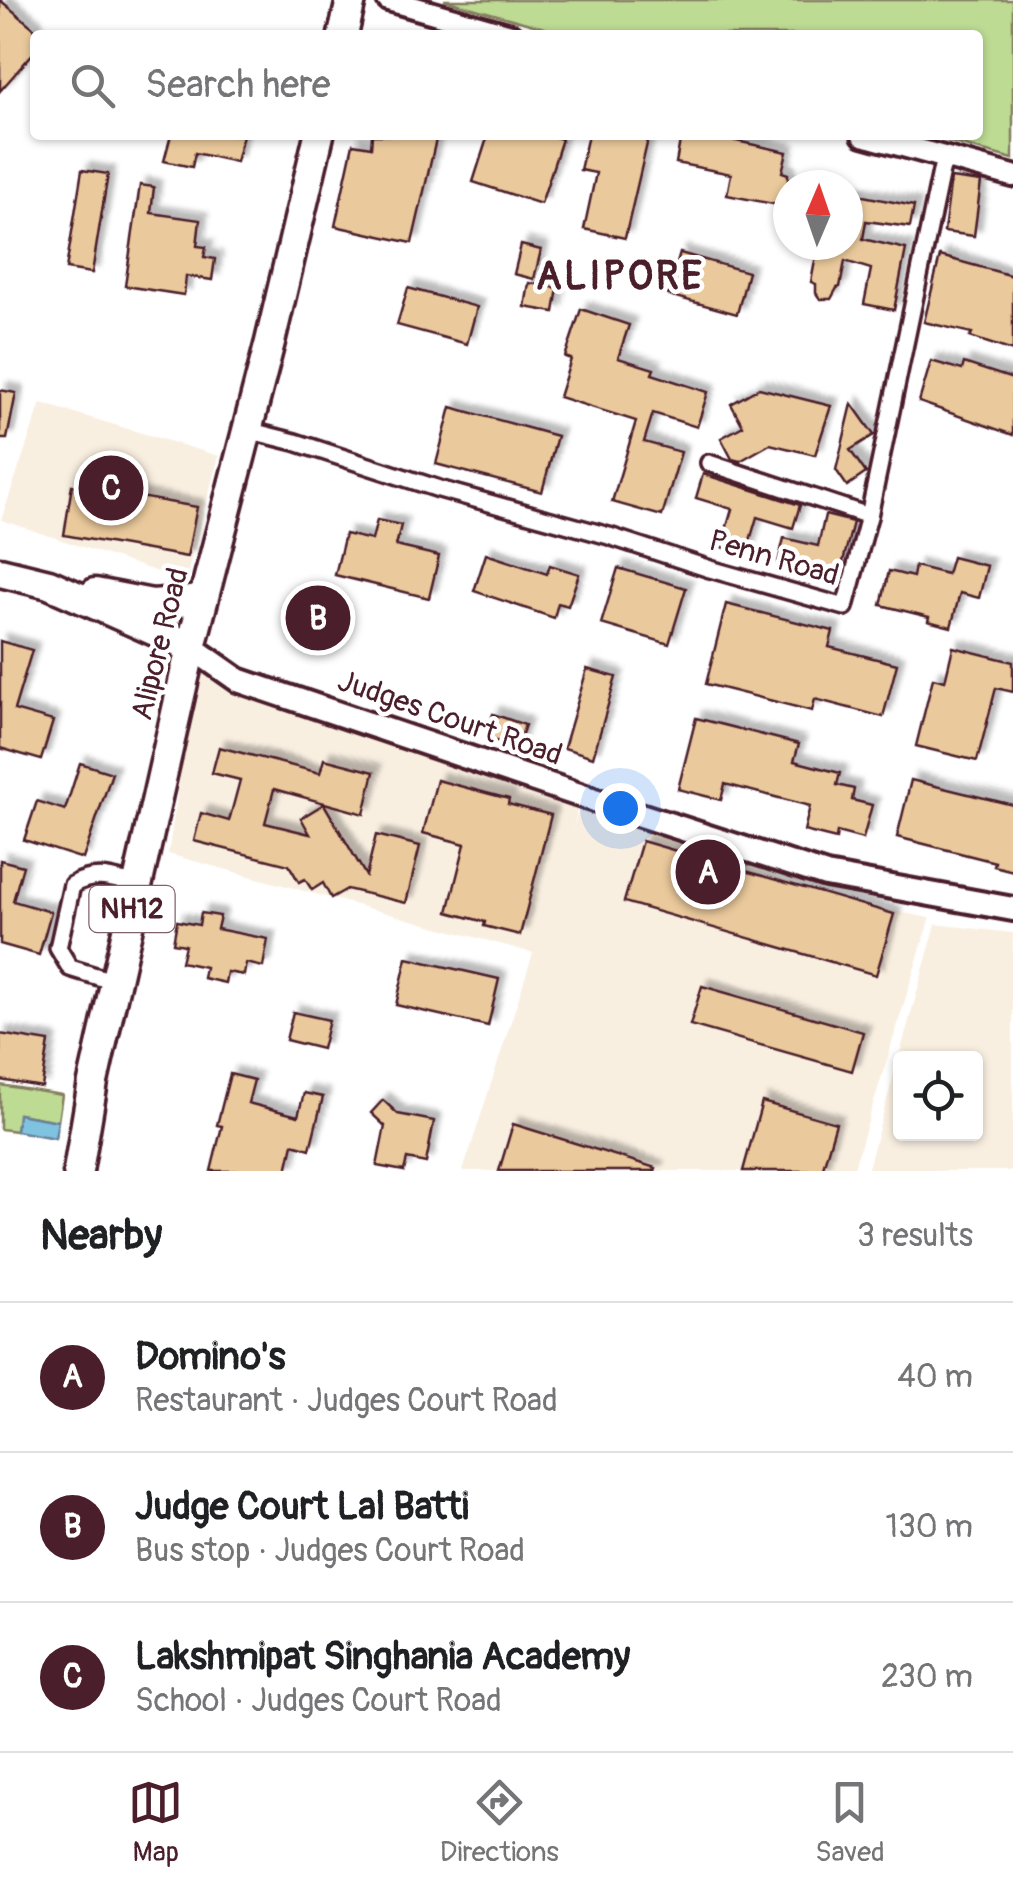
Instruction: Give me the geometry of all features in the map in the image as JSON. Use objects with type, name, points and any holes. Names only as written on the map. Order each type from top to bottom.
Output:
[{"type":"highway","points":[[344,30],[351,0]]},
{"type":"highway","name":"Alipore Road","points":[[78,1171],[93,1082],[191,647],[318,140]]},
{"type":"highway","name":"Judges Court Road","points":[[0,572],[49,584],[191,647]]},
{"type":"highway","points":[[49,584],[152,604],[203,600]]},
{"type":"main road","name":"Judges Court Road","points":[[191,647],[238,680],[826,875],[1013,909]]},
{"type":"street","points":[[388,0],[493,30]]},
{"type":"street","points":[[881,140],[1013,176]]},
{"type":"street","name":"Penn Road","points":[[247,430],[845,607],[869,516],[944,158]]},
{"type":"street","points":[[710,464],[869,516]]},
{"type":"street","points":[[116,982],[70,968],[58,948],[72,885],[86,877],[102,876],[138,885]]},
{"type":"shaded area","points":[[41,403],[219,456],[185,581],[1,520]]},
{"type":"shaded area","points":[[197,667],[242,692],[579,805],[572,831],[580,806],[843,901],[930,918],[853,1171],[463,1171],[533,953],[168,854]]},
{"type":"shaded area","points":[[936,924],[1013,933],[1013,1171],[867,1171],[893,1078],[893,1141],[983,1141],[983,1051],[901,1051]]},
{"type":"green space","points":[[444,0],[1013,0],[1013,159],[943,140],[983,140],[983,30],[551,30]]},
{"type":"green space","points":[[0,1085],[62,1095],[58,1121],[19,1114],[16,1131],[0,1129]]},
{"type":"water","points":[[18,1114],[58,1121],[55,1138],[16,1131]]},
{"type":"building","points":[[0,0],[35,30],[30,30],[30,57],[0,91]]},
{"type":"building","points":[[170,140],[242,140],[236,162],[195,153],[192,167],[164,161]]},
{"type":"building","points":[[372,140],[436,140],[412,243],[335,226],[353,144],[371,147]]},
{"type":"building","points":[[486,140],[562,140],[541,204],[473,182]]},
{"type":"building","points":[[587,140],[648,140],[625,238],[584,229],[596,173],[580,170]]},
{"type":"building","points":[[680,140],[732,140],[787,152],[782,170],[773,170],[773,204],[727,195],[731,174],[676,163]]},
{"type":"building","points":[[82,170],[108,174],[92,273],[66,269]]},
{"type":"building","points":[[951,178],[981,182],[974,236],[944,232]]},
{"type":"building","points":[[140,185],[154,187],[151,213],[200,220],[197,246],[206,247],[204,257],[215,259],[212,280],[186,276],[184,295],[125,286]]},
{"type":"building","points":[[863,196],[914,206],[910,227],[866,221],[863,239]]},
{"type":"building","points":[[863,239],[906,249],[894,310],[864,304],[871,269],[845,261],[840,287],[831,299],[820,299],[816,284],[811,282],[815,260],[863,260]]},
{"type":"building","points":[[521,245],[541,250],[534,279],[514,274]]},
{"type":"building","points":[[680,253],[748,272],[737,314],[668,295]]},
{"type":"building","points":[[940,256],[1013,276],[1013,351],[970,337],[972,333],[924,322]]},
{"type":"building","points":[[529,283],[558,288],[554,312],[525,307]]},
{"type":"building","points":[[408,288],[477,307],[467,344],[397,325]]},
{"type":"building","points":[[581,309],[629,325],[618,358],[708,392],[697,427],[653,413],[644,442],[681,452],[662,516],[612,502],[636,421],[559,397],[571,359],[565,357]]},
{"type":"building","points":[[931,361],[962,370],[964,363],[1013,379],[1013,435],[919,402]]},
{"type":"building","points":[[759,388],[831,406],[815,455],[770,444],[740,461],[732,459],[721,438],[743,426],[731,404]]},
{"type":"building","points":[[0,390],[16,393],[7,439],[0,439]]},
{"type":"building","points":[[852,404],[874,435],[850,450],[866,473],[847,486],[836,470]]},
{"type":"building","points":[[451,407],[557,436],[542,492],[436,464]]},
{"type":"building","points":[[703,474],[800,505],[793,528],[757,517],[746,554],[721,547],[732,509],[696,498]]},
{"type":"building","points":[[72,485],[197,507],[187,557],[64,535]]},
{"type":"building","points":[[825,515],[853,522],[839,578],[778,563],[784,538],[818,546]]},
{"type":"building","points":[[377,520],[401,525],[396,546],[439,556],[429,598],[335,575],[345,534],[372,540]]},
{"type":"building","points":[[486,554],[547,574],[550,565],[579,574],[568,606],[558,603],[554,618],[474,591]]},
{"type":"building","points":[[952,557],[987,566],[979,598],[960,593],[951,627],[881,605],[889,571],[913,577],[915,566],[947,574]]},
{"type":"building","points":[[618,568],[686,588],[669,644],[601,624]]},
{"type":"building","points":[[726,604],[833,631],[829,647],[897,664],[883,717],[815,699],[812,711],[706,684]]},
{"type":"building","points":[[0,641],[32,650],[14,710],[53,721],[41,760],[0,748]]},
{"type":"building","points":[[953,647],[1013,662],[1013,692],[996,688],[977,761],[916,746],[933,678],[945,681]]},
{"type":"building","points":[[587,669],[616,677],[593,757],[564,748]]},
{"type":"building","points":[[493,714],[525,725],[517,748],[485,737]]},
{"type":"building","points":[[696,718],[799,744],[794,761],[840,773],[837,785],[854,789],[852,800],[872,805],[863,839],[837,832],[836,839],[804,831],[810,806],[725,784],[721,800],[678,789]]},
{"type":"building","points":[[219,747],[320,773],[324,759],[374,772],[364,814],[274,789],[265,823],[310,834],[301,818],[324,804],[366,876],[376,835],[420,846],[406,903],[347,889],[331,898],[323,883],[312,890],[305,879],[299,882],[289,865],[194,841],[201,813],[229,821],[240,780],[212,773]]},
{"type":"building","points":[[80,763],[112,773],[83,859],[24,840],[37,801],[65,810]]},
{"type":"building","points":[[437,780],[551,815],[520,935],[448,912],[465,844],[423,833]]},
{"type":"building","points":[[911,780],[1013,805],[1013,871],[994,866],[995,862],[897,837]]},
{"type":"building","points":[[642,841],[894,914],[876,975],[624,902]]},
{"type":"building","points":[[0,860],[23,866],[13,901],[51,912],[39,955],[0,944]]},
{"type":"building","points":[[201,913],[220,916],[217,929],[268,939],[263,967],[246,963],[244,975],[227,972],[225,983],[203,978],[205,967],[181,962],[185,945],[173,943],[177,921],[199,925]]},
{"type":"building","points":[[407,958],[499,979],[488,1026],[396,1005]]},
{"type":"building","points":[[702,986],[863,1032],[852,1071],[690,1025]]},
{"type":"building","points":[[293,1012],[329,1020],[322,1049],[286,1040]]},
{"type":"building","points":[[0,1034],[49,1042],[42,1087],[0,1080]]},
{"type":"building","points":[[230,1074],[254,1080],[248,1103],[298,1116],[304,1093],[323,1097],[310,1149],[293,1144],[287,1171],[211,1171]]},
{"type":"building","points":[[383,1100],[398,1114],[434,1121],[426,1163],[407,1159],[404,1171],[377,1166],[385,1126],[371,1113]]},
{"type":"building","points":[[762,1102],[836,1123],[822,1171],[743,1171]]},
{"type":"building","points":[[513,1124],[656,1168],[499,1171]]},
{"type":"place","name":"Lakshmipat Singhania Academy","points":[[111,488]]},
{"type":"place","name":"Judge Court Lal Batti","points":[[318,618]]},
{"type":"place","name":"Domino's","points":[[708,872]]},
{"type":"district","name":"ALIPORE","points":[[620,276]]}]
